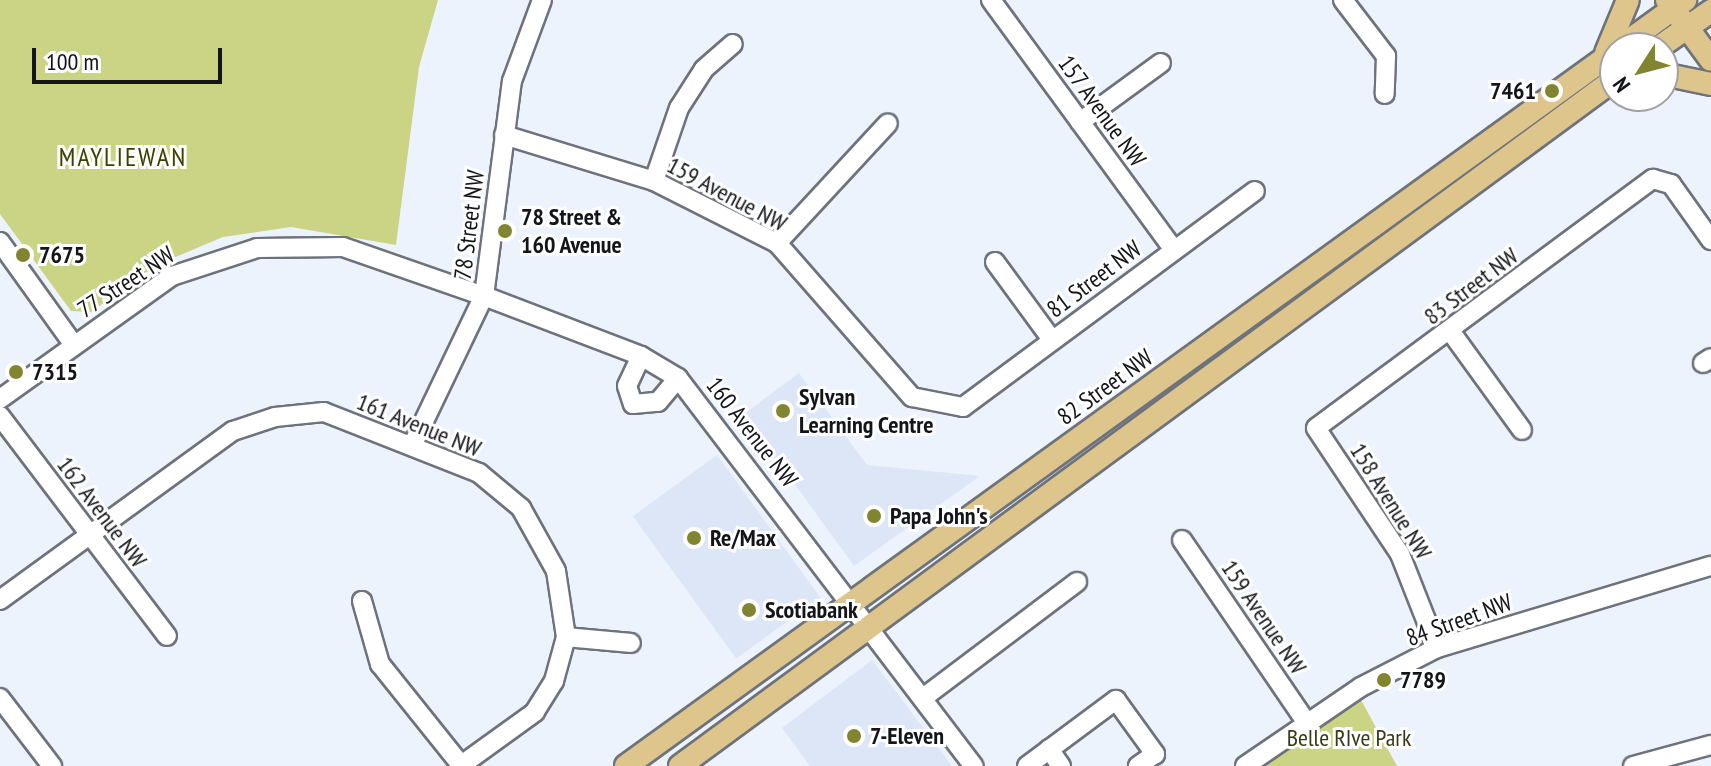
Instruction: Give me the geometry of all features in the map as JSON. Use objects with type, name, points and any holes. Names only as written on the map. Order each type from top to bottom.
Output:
[{"type":"main road","points":[[1618,32],[1628,0]]},
{"type":"main road","points":[[1675,3],[1687,27],[1711,60]]},
{"type":"main road","name":"82 Street NW","points":[[1639,32],[1675,3]]},
{"type":"main road","points":[[1679,33],[1706,11]]},
{"type":"main road","name":"82 Street NW","points":[[626,766],[1599,63]]},
{"type":"main road","points":[[1679,77],[1711,84]]},
{"type":"main road","points":[[680,766],[1599,91]]},
{"type":"main road","points":[[1471,187],[1537,152],[1599,108]]},
{"type":"street","name":"78 Street NW","points":[[412,446],[484,296],[504,135],[526,29],[542,0]]},
{"type":"street","name":"157 Avenue NW","points":[[991,0],[1174,250]]},
{"type":"street","points":[[1343,0],[1386,56],[1385,94]]},
{"type":"street","points":[[654,181],[679,108],[704,69],[733,44]]},
{"type":"street","points":[[1080,122],[1161,63]]},
{"type":"street","points":[[777,243],[888,123]]},
{"type":"street","name":"159 Avenue NW","points":[[504,135],[654,181],[777,243],[912,397],[963,407]]},
{"type":"street","name":"83 Street NW","points":[[1316,428],[1451,332],[1653,179],[1671,184],[1711,240]]},
{"type":"street","name":"81 Street NW","points":[[963,407],[1255,191]]},
{"type":"street","points":[[0,242],[74,345]]},
{"type":"street","name":"160 Avenue NW","points":[[343,247],[484,296],[641,356],[678,378],[974,766]]},
{"type":"street","name":"77 Street NW","points":[[0,399],[172,276],[205,261],[257,248],[343,247]]},
{"type":"street","points":[[995,262],[1052,340]]},
{"type":"street","points":[[1451,332],[1522,430]]},
{"type":"street","points":[[641,356],[627,386],[633,404],[658,402],[678,378]]},
{"type":"street","name":"161 Avenue NW","points":[[86,533],[233,431],[275,417],[324,412],[479,473],[521,508],[556,571],[566,637]]},
{"type":"street","name":"162 Avenue NW","points":[[0,416],[167,636]]},
{"type":"street","name":"158 Avenue NW","points":[[1316,428],[1400,554],[1437,648]]},
{"type":"street","points":[[0,600],[86,533]]},
{"type":"street","name":"159 Avenue NW","points":[[1182,540],[1306,722]]},
{"type":"street","name":"84 Street NW","points":[[1245,766],[1306,722],[1437,648],[1711,566]]},
{"type":"street","points":[[923,698],[1077,582]]},
{"type":"street","points":[[362,601],[380,664],[461,765],[535,712],[554,681],[566,637],[631,643]]},
{"type":"street","points":[[0,698],[52,766]]},
{"type":"street","points":[[1027,766],[1116,700],[1155,754],[1138,766]]},
{"type":"street","points":[[1633,766],[1711,745]]},
{"type":"street","points":[[1049,749],[1061,766]]},
{"type":"shaded area","points":[[799,373],[867,465],[980,476],[854,566],[744,414]]},
{"type":"shaded area","points":[[717,455],[820,597],[736,659],[633,516]]},
{"type":"shaded area","points":[[872,660],[952,766],[810,766],[782,728]]},
{"type":"green space","points":[[0,0],[438,0],[419,67],[396,245],[291,227],[223,237],[159,264],[91,312],[71,311],[0,214]]},
{"type":"green space","name":"Belle RIve Park","points":[[1361,700],[1397,766],[1262,766],[1307,733]]},
{"type":"place","name":"7461","points":[[1552,91]]},
{"type":"place","name":"78 Street & 160 Avenue","points":[[505,231]]},
{"type":"place","name":"7675","points":[[23,255]]},
{"type":"place","name":"7315","points":[[16,372]]},
{"type":"place","name":"Sylvan Learning Centre","points":[[783,411]]},
{"type":"place","name":"Papa John's","points":[[874,516]]},
{"type":"place","name":"Re/Max","points":[[694,538]]},
{"type":"place","name":"Scotiabank","points":[[749,610]]},
{"type":"place","name":"7789","points":[[1384,680]]},
{"type":"place","name":"7-Eleven","points":[[854,736]]},
{"type":"district","name":"MAYLIEWAN","points":[[123,157]]}]
